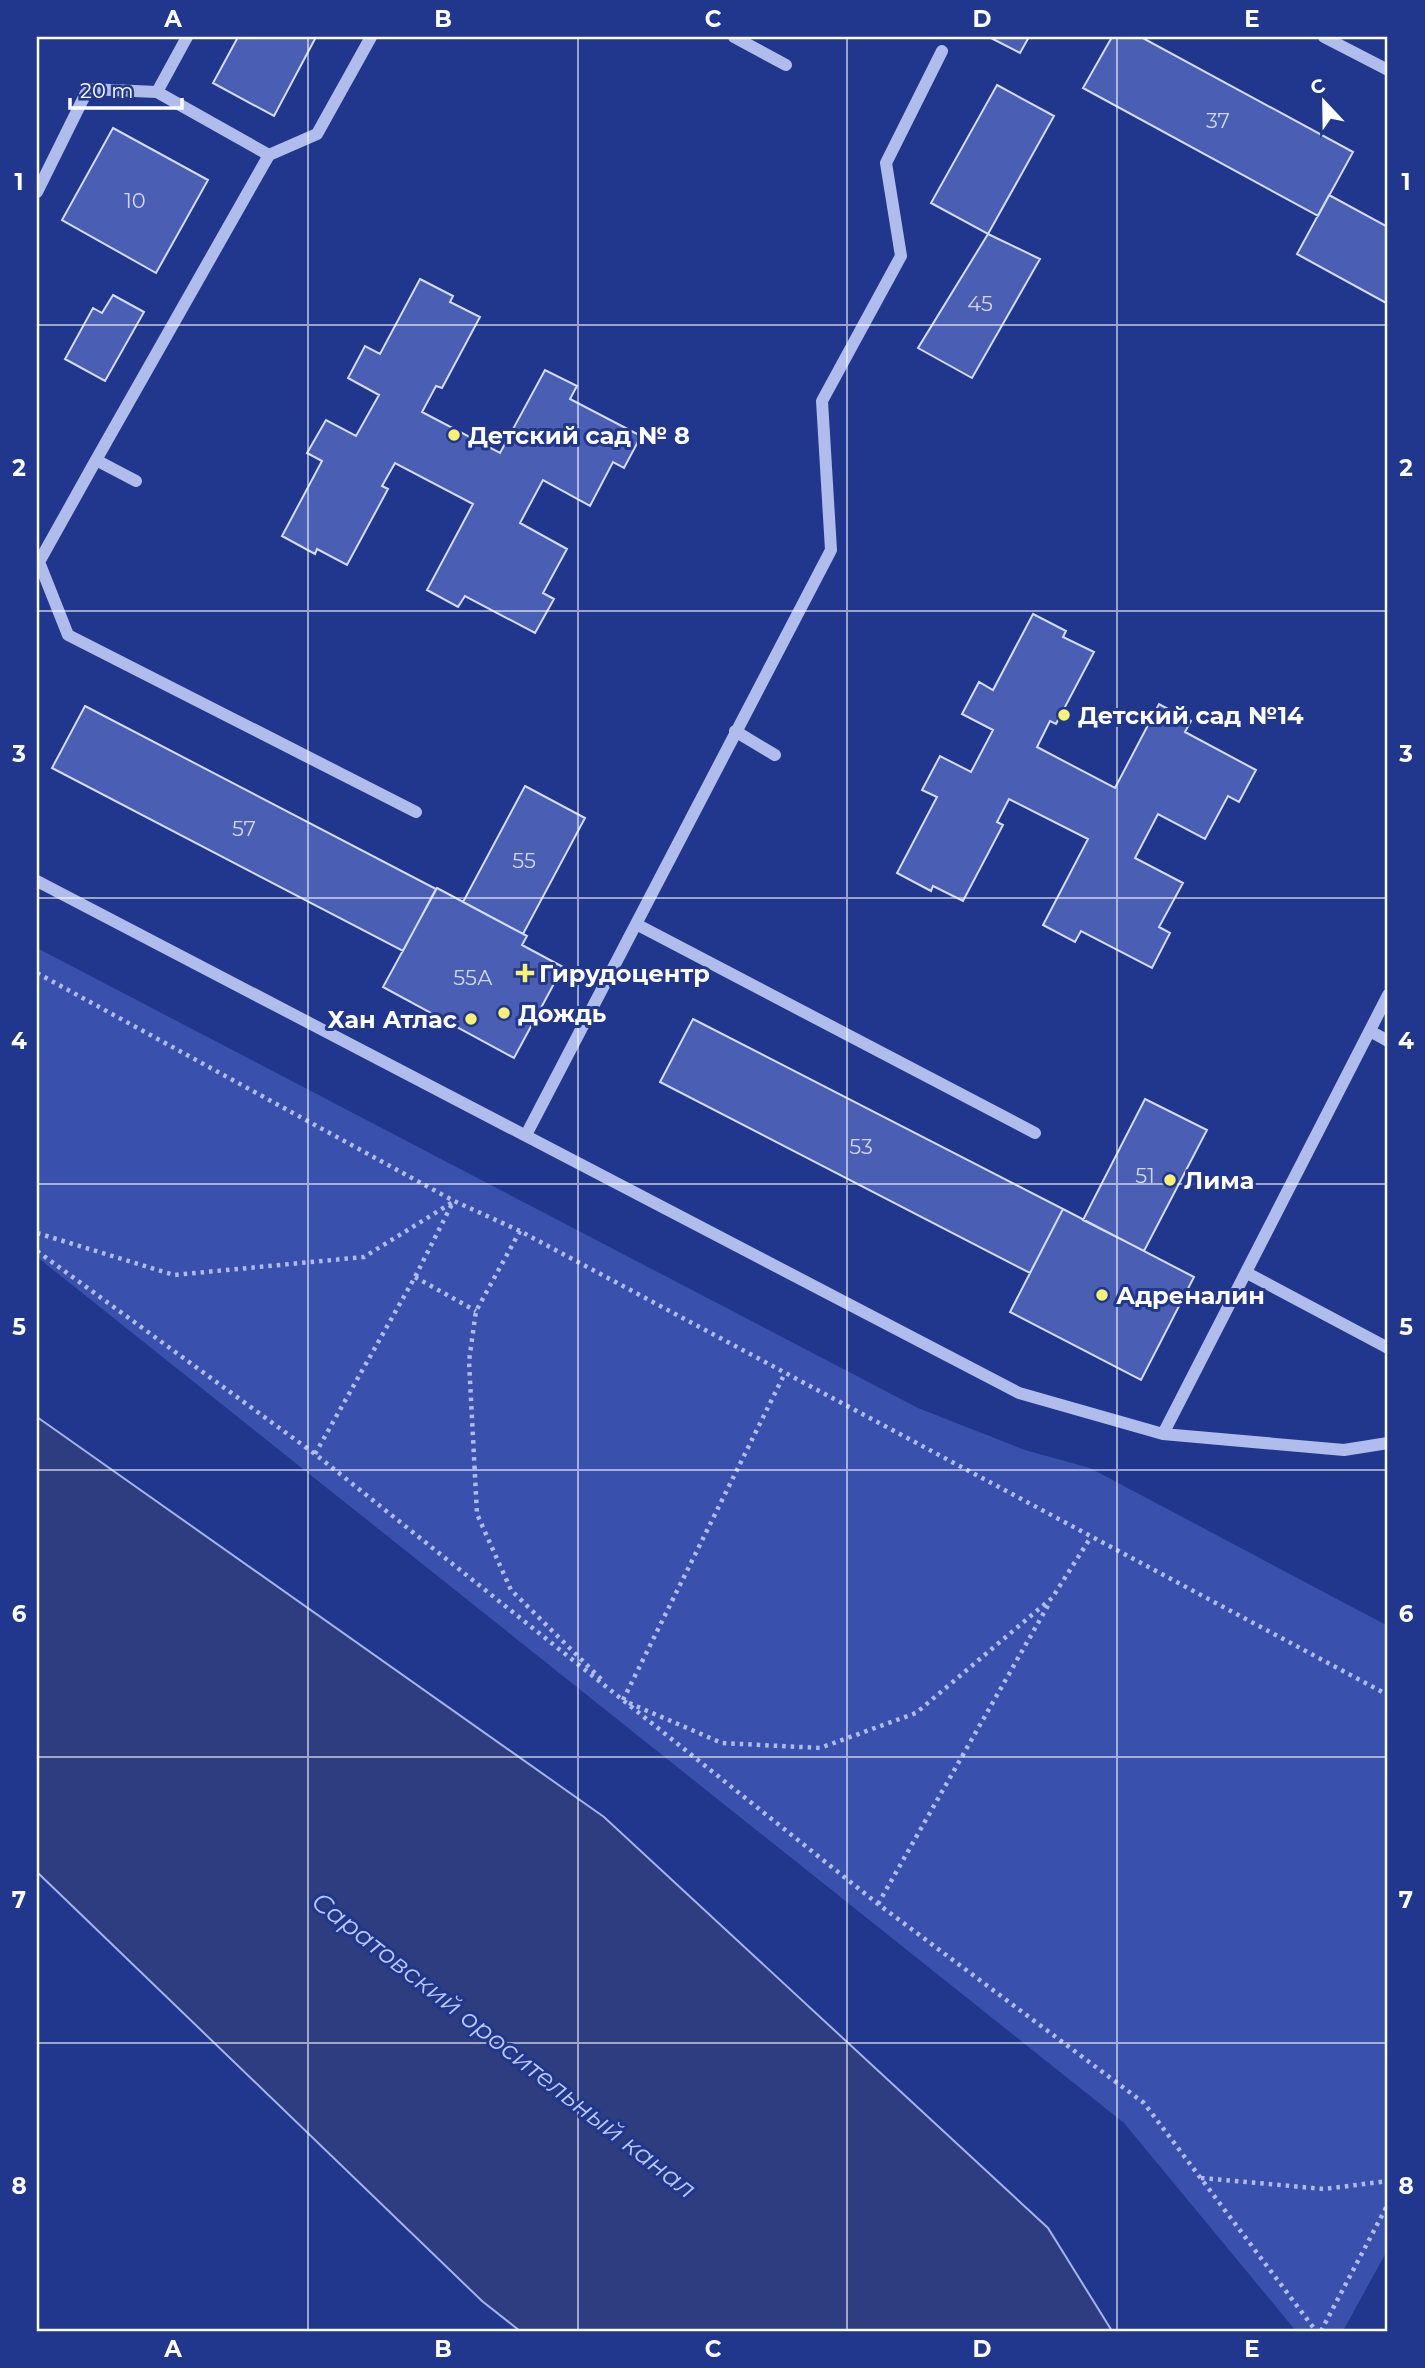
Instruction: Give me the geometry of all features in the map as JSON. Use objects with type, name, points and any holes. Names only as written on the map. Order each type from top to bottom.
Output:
[{"type":"street","points":[[157,93],[187,37]]},
{"type":"street","points":[[371,37],[317,134],[269,155],[38,561],[68,635],[416,812]]},
{"type":"street","points":[[734,37],[786,65]]},
{"type":"street","points":[[1324,37],[1388,70]]},
{"type":"street","points":[[526,1135],[831,550],[822,401],[901,256],[886,163],[942,51]]},
{"type":"street","points":[[37,192],[88,89],[157,93],[269,155]]},
{"type":"street","points":[[96,460],[136,481]]},
{"type":"street","points":[[735,731],[775,755]]},
{"type":"street","points":[[37,881],[1019,1393],[1163,1434],[1344,1451],[1388,1443]]},
{"type":"street","points":[[636,924],[1035,1133]]},
{"type":"street","points":[[1163,1434],[1388,995]]},
{"type":"street","points":[[1370,1031],[1388,1041]]},
{"type":"street","points":[[1247,1273],[1388,1348]]},
{"type":"path","points":[[37,973],[454,1201],[520,1231],[1388,1695]]},
{"type":"path","points":[[37,1233],[174,1275],[364,1257],[454,1201]]},
{"type":"path","points":[[315,1454],[415,1277],[454,1201]]},
{"type":"path","points":[[520,1231],[476,1311],[469,1361],[477,1514],[511,1590],[623,1700],[722,1743],[820,1748],[916,1713],[1052,1598]]},
{"type":"path","points":[[37,1251],[315,1454],[878,1904],[1144,2103],[1318,2331],[1388,2204]]},
{"type":"path","points":[[415,1277],[476,1311]]},
{"type":"path","points":[[623,1700],[785,1373]]},
{"type":"path","points":[[878,1904],[1052,1598],[1091,1537]]},
{"type":"path","points":[[1201,2178],[1324,2189],[1388,2181]]},
{"type":"shaded area","points":[[37,948],[918,1408],[1025,1450],[1090,1468],[1388,1626],[1388,2249],[1343,2331],[1296,2331],[1124,2123],[37,1257]]},
{"type":"water","name":"Саратовский оросительный канал","points":[[37,1417],[604,1817],[1048,2228],[1112,2331],[520,2331],[482,2301],[37,1872]]},
{"type":"building","points":[[238,37],[316,37],[274,116],[213,83]]},
{"type":"building","points":[[989,37],[1029,37],[1020,53]]},
{"type":"building","points":[[1112,37],[1141,37],[1353,152],[1318,216],[1083,88]]},
{"type":"building","points":[[997,85],[1054,116],[988,234],[931,203]]},
{"type":"building","points":[[113,128],[208,180],[156,273],[62,220]]},
{"type":"building","points":[[1329,195],[1388,227],[1388,304],[1297,254]]},
{"type":"building","points":[[988,234],[1040,259],[972,378],[918,348]]},
{"type":"building","points":[[420,279],[453,296],[450,302],[480,317],[442,388],[436,386],[422,412],[500,453],[545,370],[577,386],[570,399],[641,436],[624,468],[613,462],[590,506],[543,480],[520,523],[567,549],[543,593],[554,599],[535,633],[465,596],[458,607],[427,590],[473,504],[395,463],[382,486],[388,489],[347,565],[317,549],[315,554],[282,536],[322,461],[307,453],[326,420],[356,436],[379,395],[348,378],[365,346],[380,354]]},
{"type":"building","points":[[113,295],[144,312],[105,381],[65,359],[93,308],[102,313]]},
{"type":"building","points":[[1033,614],[1066,631],[1063,637],[1094,652],[1056,724],[1050,721],[1037,747],[1115,788],[1159,704],[1191,721],[1185,732],[1256,770],[1239,802],[1228,796],[1205,839],[1158,814],[1135,858],[1183,883],[1159,927],[1170,933],[1152,968],[1081,931],[1075,942],[1043,925],[1088,839],[1009,799],[997,822],[1003,825],[963,901],[933,886],[931,891],[897,873],[937,797],[922,790],[940,756],[971,772],[993,730],[962,714],[979,682],[993,690]]},
{"type":"building","points":[[85,706],[436,889],[403,951],[52,768]]},
{"type":"building","points":[[525,786],[585,818],[523,934],[463,902]]},
{"type":"building","points":[[437,888],[527,936],[522,945],[563,967],[514,1058],[383,987]]},
{"type":"building","points":[[693,1019],[1063,1209],[1030,1273],[660,1082]]},
{"type":"building","points":[[1145,1099],[1207,1130],[1144,1251],[1083,1220]]},
{"type":"building","name":"Адреналин","points":[[1063,1209],[1194,1277],[1141,1380],[1010,1312]]},
{"type":"place","name":"Детский сад № 8","points":[[454,435]]},
{"type":"place","name":"Детский сад №14","points":[[1064,715]]},
{"type":"place","name":"Гирудоцентр","points":[[525,973]]},
{"type":"place","name":"Дождь","points":[[504,1013]]},
{"type":"place","name":"Хан Атлас","points":[[471,1019]]},
{"type":"place","name":"Лима","points":[[1170,1180]]},
{"type":"place","name":"Адреналин","points":[[1102,1295]]}]
